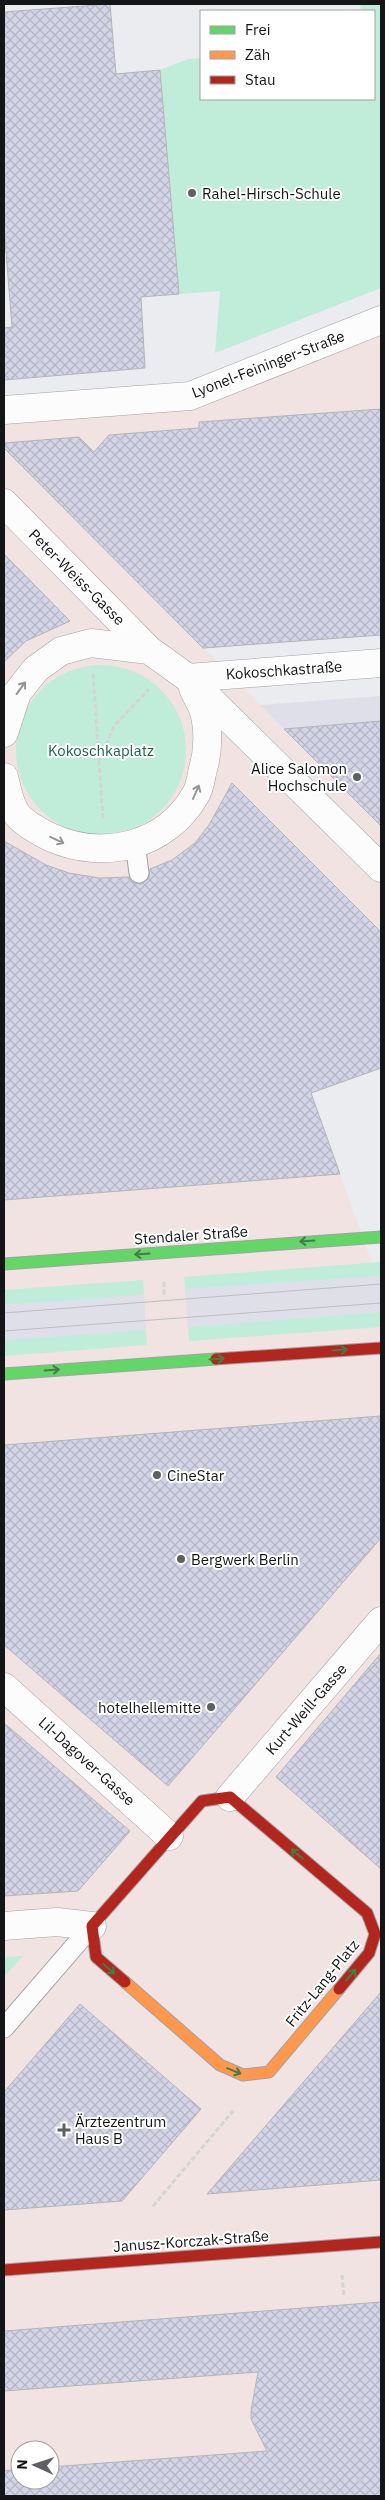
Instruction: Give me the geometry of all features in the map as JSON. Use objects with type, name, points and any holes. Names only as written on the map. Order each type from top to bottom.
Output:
[{"type":"street","name":"Lyonel-Feininger-Straße","points":[[4,410],[190,396],[381,320]]},
{"type":"street","name":"Peter-Weiss-Gasse","points":[[4,503],[381,868]]},
{"type":"street","name":"Kokoschkastraße","points":[[4,733],[6,721],[17,693],[36,669],[61,652],[91,642],[170,664],[381,663]]},
{"type":"street","points":[[4,777],[10,815],[65,844],[88,849],[105,850],[155,836],[172,824],[186,810],[197,793],[208,753],[204,712],[170,664]]},
{"type":"street","name":"Stendaler Straße","points":[[4,1264],[381,1236]]},
{"type":"street","points":[[4,1374],[381,1348]]},
{"type":"street","name":"Kurt-Weill-Gasse","points":[[230,1797],[381,1620]]},
{"type":"street","name":"Lil-Dagover-Gasse","points":[[4,1687],[169,1836]]},
{"type":"street","points":[[4,1926],[57,1922],[92,1926],[169,1836],[202,1801],[230,1797]]},
{"type":"street","name":"Fritz-Lang-Platz","points":[[92,1926],[96,1957],[220,2065],[243,2075],[269,2072],[370,1953],[375,1934],[374,1909],[230,1797]]},
{"type":"street","name":"Janusz-Korczak-Straße","points":[[4,2270],[381,2242]]},
{"type":"lane","points":[[135,843],[139,873]]},
{"type":"lane","points":[[4,2028],[92,1926]]},
{"type":"path","points":[[91,642],[105,850]]},
{"type":"path","points":[[99,761],[114,726],[170,664]]},
{"type":"path","points":[[153,2206],[233,2111]]},
{"type":"shaded area","points":[[381,336],[381,635],[204,648],[381,826],[381,1068],[311,1094],[381,1288],[381,2496],[4,2496],[4,425],[196,408]]},
{"type":"shaded area","name":"Alice Salomon Hochschule","points":[[381,696],[381,826],[260,705]]},
{"type":"shaded area","points":[[381,1276],[381,1312],[188,1327],[185,1289]]},
{"type":"shaded area","points":[[144,1295],[146,1330],[4,1340],[4,1305]]},
{"type":"green space","points":[[360,4],[381,4],[381,288],[215,353],[220,291],[179,294],[160,70],[188,59],[200,58],[200,100],[375,100],[375,10],[361,10]]},
{"type":"green space","name":"Kokoschkaplatz","points":[[109,665],[134,671],[155,684],[167,696],[183,725],[186,750],[185,767],[180,783],[167,804],[155,816],[126,832],[93,835],[68,829],[47,816],[35,804],[19,775],[16,742],[22,717],[35,696],[47,684],[76,668]]},
{"type":"green space","points":[[381,1262],[381,1276],[185,1289],[184,1277]]},
{"type":"green space","points":[[143,1280],[144,1295],[4,1305],[4,1290]]},
{"type":"green space","points":[[381,1312],[381,1327],[189,1341],[188,1327]]},
{"type":"green space","points":[[146,1330],[147,1345],[4,1356],[4,1340]]},
{"type":"green space","points":[[23,1956],[4,1977],[4,1957]]},
{"type":"building","points":[[110,4],[116,74],[160,70],[179,294],[141,297],[145,368],[4,380],[4,328],[12,327],[4,226],[4,12]]},
{"type":"building","points":[[381,409],[381,635],[203,648],[4,448],[4,443],[79,437],[94,452],[109,435],[199,428],[199,422]]},
{"type":"building","points":[[4,554],[70,621],[26,641],[4,662]]},
{"type":"building","name":"Alice Salomon Hochschule","points":[[381,721],[381,826],[284,729]]},
{"type":"building","points":[[232,783],[381,932],[381,1068],[311,1093],[340,1174],[4,1200],[4,841],[46,865],[69,873],[99,878],[129,877],[134,883],[141,884],[149,878],[150,869],[172,860],[195,843],[209,825]]},
{"type":"building","points":[[381,1416],[381,1538],[168,1786],[4,1645],[4,1445]]},
{"type":"building","points":[[381,1653],[381,1869],[276,1777]]},
{"type":"building","points":[[4,1723],[130,1831],[78,1891],[4,1896]]},
{"type":"building","points":[[381,1992],[381,2180],[207,2194]]},
{"type":"building","points":[[80,2004],[201,2109],[122,2201],[4,2210],[4,2092]]},
{"type":"building","points":[[381,2302],[381,2496],[4,2496],[4,2471],[10,2470],[10,2490],[60,2490],[60,2466],[267,2451],[251,2419],[258,2372],[4,2391],[4,2331]]},
{"type":"tram line","points":[[4,1313],[381,1284]]},
{"type":"tram line","points":[[4,1331],[381,1303]]},
{"type":"traffic: fast","points":[[4,1264],[381,1237]]},
{"type":"traffic: fast","points":[[4,1374],[216,1359]]},
{"type":"traffic: slow","points":[[125,1982],[220,2065],[243,2075],[269,2072],[339,1989]]},
{"type":"traffic: jam","points":[[216,1359],[381,1348]]},
{"type":"traffic: jam","points":[[230,1797],[367,1913],[375,1934],[369,1953],[339,1989]]},
{"type":"traffic: jam","points":[[125,1982],[96,1957],[92,1926],[202,1801],[230,1797]]},
{"type":"traffic: jam","points":[[4,2270],[381,2242]]},
{"type":"place","name":"Rahel-Hirsch-Schule","points":[[192,193]]},
{"type":"place","name":"Alice Salomon Hochschule","points":[[357,777]]},
{"type":"place","name":"CineStar","points":[[157,1475]]},
{"type":"place","name":"Bergwerk Berlin","points":[[181,1559]]},
{"type":"place","name":"hotelhellemitte","points":[[211,1707]]},
{"type":"place","name":"Ärztezentrum Haus B","points":[[64,2130]]}]
